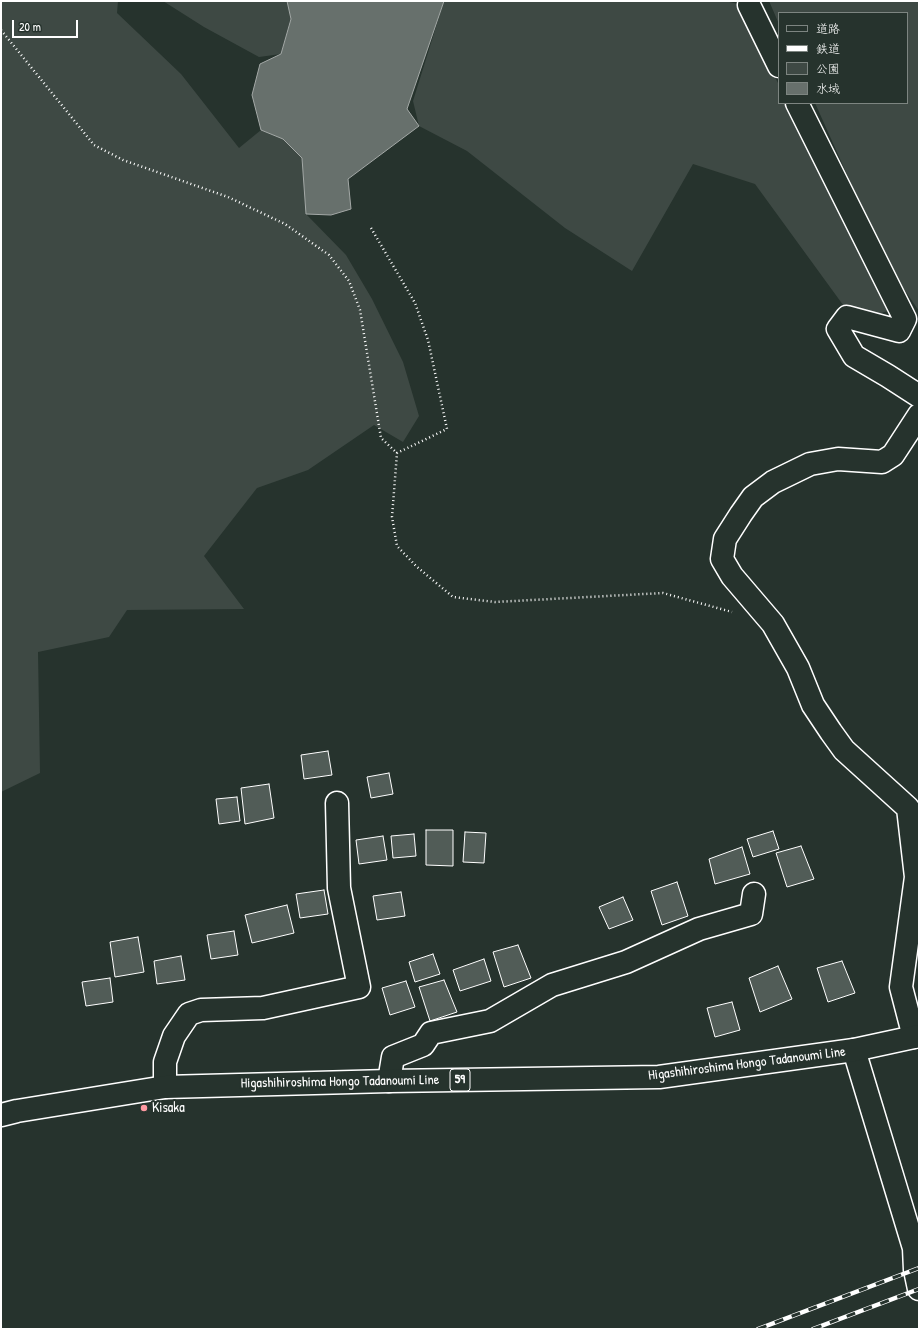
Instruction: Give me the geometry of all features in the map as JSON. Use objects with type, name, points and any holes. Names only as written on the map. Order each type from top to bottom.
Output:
[{"type":"street","points":[[749,5],[778,64]]},
{"type":"street","points":[[798,104],[905,319],[899,331],[847,316],[838,329],[854,356],[919,396]]},
{"type":"street","points":[[916,1037],[901,987],[916,877],[908,808],[844,750],[835,738],[813,705],[798,668],[773,624],[732,576],[722,559],[725,539],[741,514],[753,497],[773,482],[810,464],[838,459],[882,462],[893,455],[919,415]]},
{"type":"street","points":[[165,1087],[165,1062],[174,1036],[189,1014],[200,1010],[263,1008],[358,987],[339,888],[337,803]]},
{"type":"street","points":[[389,1081],[393,1057],[423,1045],[431,1033],[490,1021],[552,985],[626,962],[699,929],[751,914],[754,894]]},
{"type":"street","name":"Higashihiroshima Hongo Tadanoumi Line","points":[[1,1115],[17,1111],[165,1087],[389,1081],[659,1077],[854,1050],[916,1037]]},
{"type":"street","points":[[854,1050],[914,1248],[915,1270],[919,1289]]},
{"type":"path","points":[[1,30],[94,145],[123,160],[228,197],[278,220],[329,255],[349,281],[360,310],[381,438],[397,453]]},
{"type":"path","points":[[371,228],[415,303],[428,340],[447,429],[397,453]]},
{"type":"path","points":[[397,453],[392,517],[397,546],[416,566],[453,597],[495,602],[663,593],[736,613]]},
{"type":"green space","points":[[1,1],[118,1],[117,13],[181,74],[239,148],[261,130],[283,139],[302,158],[306,214],[346,255],[372,299],[403,362],[419,416],[403,442],[374,425],[308,470],[257,488],[204,556],[244,609],[127,610],[109,637],[38,652],[40,773],[1,792]]},
{"type":"green space","points":[[163,1],[287,1],[291,17],[281,54],[259,57],[204,27]]},
{"type":"green space","points":[[444,1],[725,1],[738,4],[778,83],[778,104],[789,104],[892,310],[854,320],[755,184],[693,164],[632,271],[565,228],[467,151],[419,126],[413,101]]},
{"type":"green space","points":[[769,1],[919,1],[919,311],[888,266],[815,104],[908,104],[908,12],[778,12],[778,22]]},
{"type":"water","points":[[287,1],[444,1],[407,109],[419,126],[348,179],[351,209],[331,215],[306,214],[302,158],[283,139],[261,130],[252,95],[260,64],[281,54],[291,19]]},
{"type":"building","points":[[328,751],[332,775],[304,779],[301,755]]},
{"type":"building","points":[[389,773],[393,794],[371,798],[367,777]]},
{"type":"building","points":[[269,784],[274,818],[245,824],[241,788]]},
{"type":"building","points":[[237,797],[240,821],[219,824],[216,799]]},
{"type":"building","points":[[426,830],[453,830],[453,866],[426,865]]},
{"type":"building","points":[[773,831],[779,849],[753,857],[747,839]]},
{"type":"building","points":[[465,832],[486,833],[484,863],[463,862]]},
{"type":"building","points":[[414,834],[416,856],[393,858],[391,836]]},
{"type":"building","points":[[383,836],[387,860],[359,864],[356,840]]},
{"type":"building","points":[[801,846],[814,879],[787,887],[776,853]]},
{"type":"building","points":[[742,847],[750,874],[715,884],[709,859]]},
{"type":"building","points":[[677,882],[688,916],[662,925],[651,891]]},
{"type":"building","points":[[324,890],[328,914],[300,918],[296,894]]},
{"type":"building","points":[[401,892],[405,916],[377,920],[373,896]]},
{"type":"building","points":[[623,897],[633,920],[609,929],[599,907]]},
{"type":"building","points":[[287,905],[294,933],[252,943],[245,915]]},
{"type":"building","points":[[234,931],[238,955],[211,959],[207,935]]},
{"type":"building","points":[[138,937],[144,972],[115,977],[110,942]]},
{"type":"building","points":[[518,945],[531,978],[504,987],[493,952]]},
{"type":"building","points":[[433,954],[440,974],[415,982],[409,962]]},
{"type":"building","points":[[181,956],[185,980],[157,984],[154,961]]},
{"type":"building","points":[[484,959],[491,981],[460,991],[453,970]]},
{"type":"building","points":[[842,961],[855,993],[828,1002],[817,968]]},
{"type":"building","points":[[778,966],[792,999],[760,1012],[749,978]]},
{"type":"building","points":[[110,978],[113,1002],[86,1006],[82,982]]},
{"type":"building","points":[[444,980],[457,1012],[430,1021],[419,987]]},
{"type":"building","points":[[406,981],[415,1007],[390,1015],[382,988]]},
{"type":"building","points":[[732,1002],[740,1030],[715,1037],[707,1008]]},
{"type":"railway","points":[[758,1329],[919,1268]]},
{"type":"railway","points":[[813,1329],[919,1289]]},
{"type":"place","name":"Kisaka","points":[[144,1108]]}]
